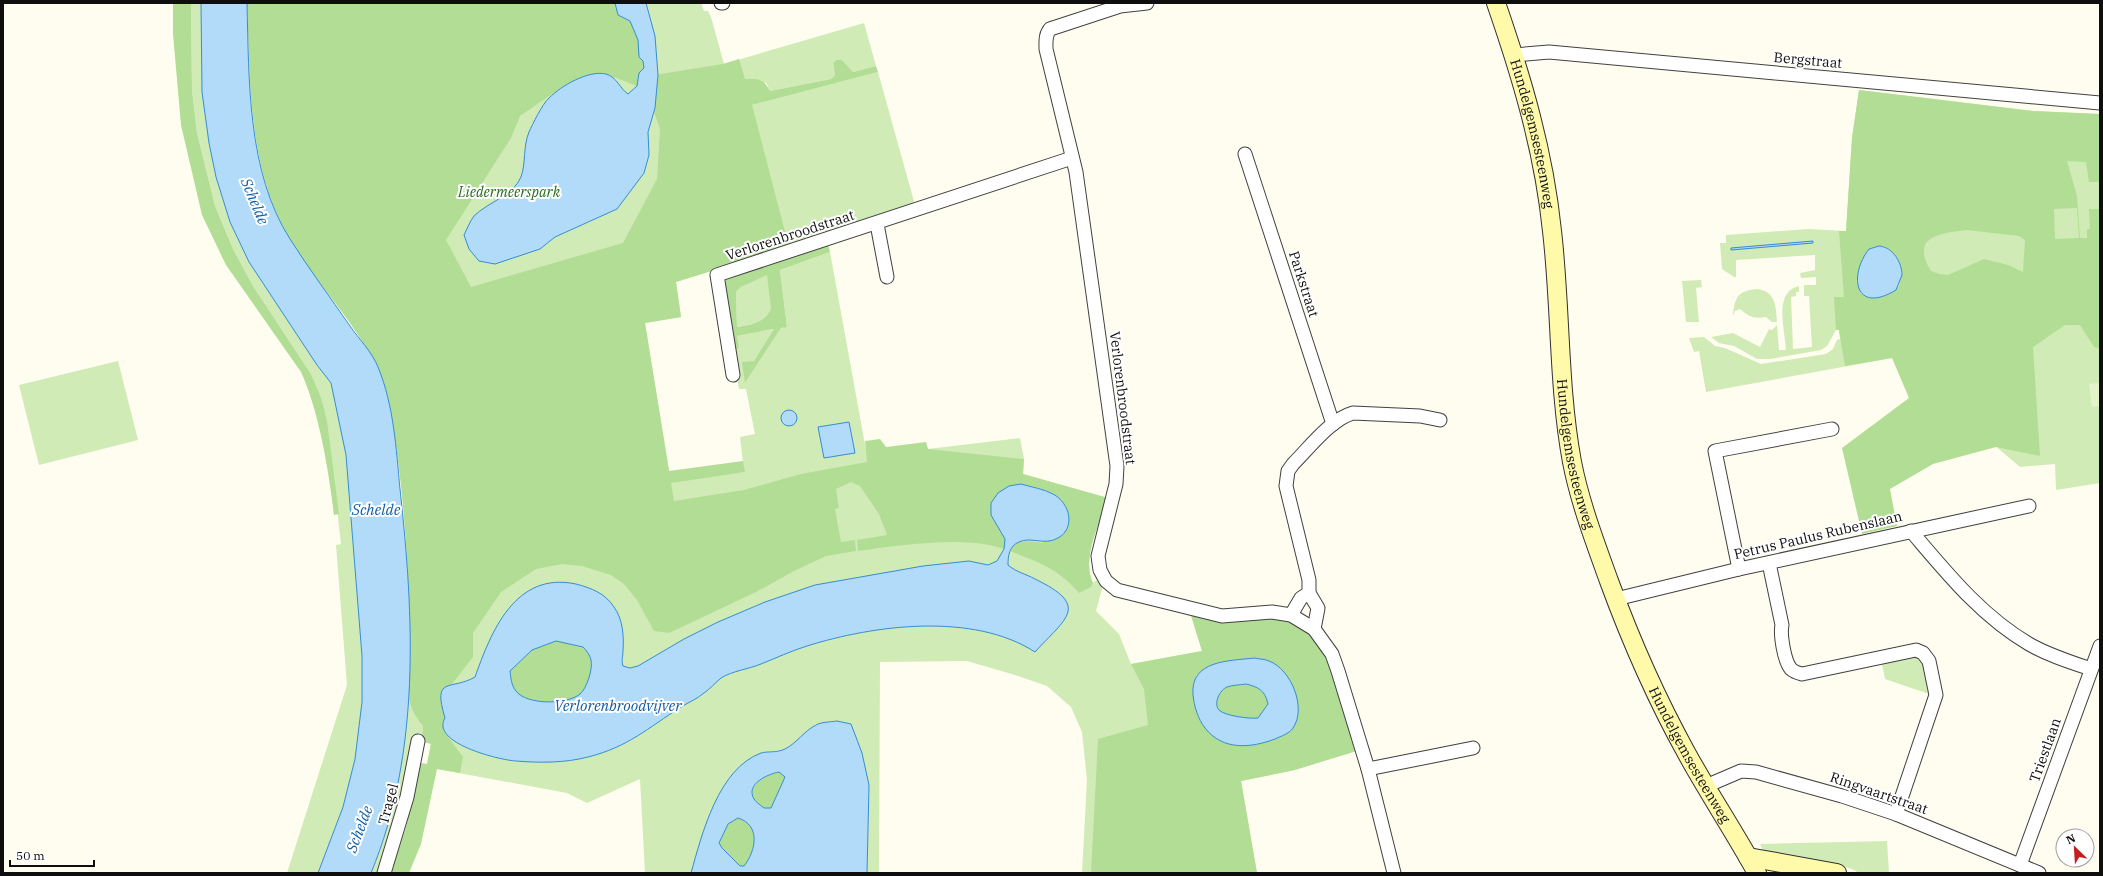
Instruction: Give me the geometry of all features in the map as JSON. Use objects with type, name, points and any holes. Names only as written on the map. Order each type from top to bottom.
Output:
[{"type":"main road","name":"Hundelgemsesteenweg","points":[[1496,3],[1514,55],[1533,121],[1552,230],[1561,360],[1572,460],[1585,512],[1616,599],[1654,692],[1706,786],[1757,873]]},
{"type":"main road","points":[[1748,857],[1837,873]]},
{"type":"street","name":"Verlorenbroodstraat","points":[[1147,3],[1119,5],[1050,29],[1047,33],[1046,49],[1072,158],[1117,466],[1116,484],[1098,556],[1100,570],[1106,581],[1118,590],[1222,616],[1272,612],[1291,615],[1314,629],[1332,654],[1368,769],[1394,873]]},
{"type":"street","name":"Bergstraat","points":[[1514,55],[1549,52],[2100,103]]},
{"type":"street","name":"Parkstraat","points":[[1245,154],[1333,424]]},
{"type":"street","name":"Verlorenbroodstraat","points":[[733,375],[717,275],[877,224],[1072,158]]},
{"type":"street","name":"Verlorenbroodstraat","points":[[877,224],[887,277]]},
{"type":"street","points":[[1314,629],[1318,608],[1310,593],[1309,580],[1286,486],[1286,477],[1293,464],[1344,415],[1353,413],[1420,416],[1440,420]]},
{"type":"street","points":[[1739,569],[1715,451],[1832,429]]},
{"type":"street","name":"Petrus Paulus Rubenslaan","points":[[1616,599],[1739,569],[2028,506]]},
{"type":"street","points":[[1910,531],[1975,602],[2007,630],[2030,645],[2095,666]]},
{"type":"street","points":[[1769,563],[1782,625],[1781,633],[1788,663],[1792,670],[1802,674],[1916,650],[1923,653],[1929,661],[1936,695],[1896,814]]},
{"type":"street","points":[[1291,615],[1301,598],[1310,593]]},
{"type":"street","name":"Triestlaan","points":[[2020,865],[2095,666],[2100,646]]},
{"type":"street","name":"Tragel","points":[[384,873],[407,797],[418,741]]},
{"type":"street","points":[[1368,769],[1473,748]]},
{"type":"street","name":"Ringvaartstraat","points":[[1706,786],[1730,774],[1747,770],[1842,796],[1896,814],[2039,873]]},
{"type":"green space","points":[[173,3],[191,3],[192,90],[197,133],[215,206],[233,249],[253,286],[311,374],[321,398],[327,420],[339,514],[334,515],[326,461],[318,423],[301,372],[226,265],[202,215],[181,125],[173,34]]},
{"type":"green space","points":[[191,3],[201,3],[202,92],[209,143],[216,177],[230,222],[317,365],[331,383],[346,455],[362,656],[362,702],[355,759],[343,807],[318,873],[287,873],[347,685],[336,545],[341,544],[327,420],[311,374],[253,286],[233,249],[215,206],[197,133],[192,90]]},
{"type":"green space","points":[[247,3],[615,3],[618,15],[630,21],[638,40],[639,57],[643,61],[644,68],[639,73],[637,86],[606,74],[587,76],[568,83],[520,116],[511,138],[446,240],[471,287],[623,243],[657,179],[660,129],[650,100],[648,76],[723,64],[739,59],[745,79],[760,80],[770,91],[831,79],[835,75],[833,63],[836,60],[842,60],[853,72],[876,66],[878,72],[752,105],[789,247],[676,282],[681,317],[645,323],[669,471],[743,461],[745,472],[671,483],[674,501],[744,490],[801,474],[867,462],[865,441],[880,439],[886,447],[926,442],[928,449],[1024,459],[1023,474],[1108,498],[1090,552],[1090,573],[1093,583],[1091,587],[1079,593],[1064,578],[1048,567],[1010,551],[1016,544],[1024,541],[1043,543],[1054,494],[1027,485],[1012,486],[1005,489],[998,494],[992,503],[997,525],[1005,539],[1004,549],[970,543],[932,542],[858,551],[857,540],[887,535],[879,514],[860,486],[851,482],[836,489],[839,508],[835,509],[841,542],[855,540],[856,551],[826,556],[794,571],[756,592],[669,633],[654,631],[637,600],[624,584],[611,575],[582,566],[562,564],[536,569],[501,592],[473,633],[473,657],[452,684],[445,687],[441,703],[445,718],[443,730],[463,757],[460,773],[437,769],[421,844],[409,873],[391,873],[406,827],[421,763],[427,764],[431,744],[424,742],[422,736],[423,726],[414,714],[409,699],[408,682],[410,630],[408,575],[402,491],[395,436],[390,408],[383,384],[373,361],[361,339],[300,256],[287,235],[274,208],[258,151],[254,122],[249,62]]},
{"type":"green space","name":"Liedermeerspark","points":[[263,3],[701,3],[704,11],[708,11],[711,17],[724,64],[864,23],[876,66],[853,72],[842,60],[836,60],[833,63],[835,75],[831,79],[770,91],[766,82],[752,105],[878,72],[915,205],[676,282],[681,317],[645,323],[671,482],[744,472],[740,437],[755,434],[746,389],[739,389],[732,350],[737,336],[775,329],[754,361],[745,383],[781,328],[787,326],[780,270],[830,252],[868,461],[928,449],[1020,438],[1024,459],[1023,474],[1108,498],[1090,551],[1090,573],[1093,583],[1098,579],[1103,585],[1096,611],[1119,634],[1131,664],[1202,651],[1190,612],[1295,770],[1241,781],[1257,873],[1082,873],[1087,780],[1082,732],[1071,707],[1047,686],[967,661],[880,662],[879,873],[867,873],[869,785],[816,724],[796,742],[783,750],[761,753],[712,808],[691,873],[645,873],[640,779],[587,803],[567,793],[437,769],[427,764],[431,743],[415,741],[411,761],[421,763],[395,864],[391,873],[371,873],[386,831],[397,788],[409,700],[423,726],[422,736],[424,741],[421,506]]},
{"type":"green space","points":[[1859,90],[2033,111],[2100,114],[2100,483],[2056,490],[2055,464],[2020,467],[1892,358],[1706,392],[1699,351],[1694,352],[1689,338],[1704,337],[1715,346],[1725,348],[1761,364],[1826,354],[1833,349],[1837,340],[1840,339],[1839,330],[1836,330],[1827,346],[1821,350],[1770,359],[1757,359],[1734,346],[1719,343],[1711,337],[1733,333],[1760,347],[1769,329],[1772,330],[1777,325],[1779,350],[1786,350],[1782,313],[1783,304],[1786,296],[1791,290],[1799,286],[1799,292],[1796,292],[1796,296],[1791,297],[1793,349],[1812,347],[1809,296],[1804,296],[1804,285],[1816,285],[1816,277],[1801,278],[1800,273],[1815,270],[1815,255],[1736,260],[1736,277],[1734,277],[1722,269],[1720,243],[1726,243],[1726,235],[1808,229],[1846,231],[1852,138]]},
{"type":"green space","points":[[1859,90],[2033,111],[2100,114],[2100,182],[2089,182],[2086,162],[2067,161],[2077,196],[2080,238],[2087,238],[2087,229],[2090,229],[2089,209],[2100,209],[2100,349],[2094,347],[2080,325],[2065,325],[2033,347],[2040,456],[1996,447],[1933,464],[1890,489],[1897,526],[1862,534],[1842,448],[1909,398],[1892,358],[1845,366],[1839,330],[1836,330],[1834,297],[1844,297],[1839,231],[1846,231],[1852,138]],"holes":[[[2077,208],[2079,238],[2055,239],[2054,209]],[[1967,230],[2019,236],[2025,240],[2023,272],[2008,265],[1984,259],[1948,275],[1931,271],[1925,260],[1924,251],[1926,244],[1938,235]],[[1885,246],[1896,257],[1902,271],[1899,286],[1887,295],[1861,294],[1859,287],[1872,247]]]},
{"type":"green space","points":[[828,244],[830,252],[780,270],[787,327],[781,328],[745,383],[742,362],[754,361],[774,329],[737,336],[739,348],[732,350],[724,280],[728,276]],"holes":[[[767,275],[771,309],[761,320],[752,324],[737,327],[736,292],[741,287]]]},
{"type":"green space","points":[[768,274],[771,309],[761,320],[752,324],[737,327],[736,292],[741,287]]},
{"type":"green space","points":[[1701,280],[1702,287],[1696,288],[1699,322],[1686,322],[1682,281]]},
{"type":"green space","points":[[1757,289],[1763,290],[1771,296],[1775,305],[1777,322],[1772,322],[1766,317],[1752,317],[1740,309],[1735,311],[1733,316],[1738,296],[1745,291]]},
{"type":"green space","points":[[118,361],[138,440],[39,465],[19,385]]},
{"type":"green space","points":[[2100,383],[2100,406],[2092,407],[2089,384]]},
{"type":"green space","points":[[1190,612],[1290,617],[1323,644],[1360,750],[1295,770],[1241,781],[1257,873],[1091,873],[1098,739],[1148,725],[1144,689],[1131,664],[1202,651]],"holes":[[[1224,661],[1298,707],[1215,738],[1202,723],[1196,710],[1194,694],[1196,675],[1209,666]]]},
{"type":"green space","points":[[556,641],[583,647],[589,654],[591,668],[583,691],[574,698],[557,702],[537,701],[521,696],[513,686],[510,671],[532,650]]},
{"type":"green space","points":[[1913,657],[1918,659],[1924,666],[1929,694],[1885,679],[1882,664]]},
{"type":"green space","points":[[1246,684],[1254,686],[1263,692],[1267,699],[1268,704],[1258,719],[1244,718],[1219,710],[1217,707],[1217,700],[1224,689],[1231,685]]},
{"type":"green space","points":[[779,772],[785,777],[771,808],[763,808],[754,799],[752,794],[755,784],[764,777]]},
{"type":"green space","points":[[738,818],[745,821],[750,826],[754,839],[751,853],[744,866],[740,866],[719,843],[728,824]]},
{"type":"green space","points":[[1887,841],[1889,873],[1859,873],[1852,869],[1838,865],[1764,853],[1760,844]]},
{"type":"water","name":"Schelde","points":[[201,3],[247,3],[250,93],[253,124],[265,185],[276,213],[290,239],[375,361],[388,397],[394,427],[405,537],[410,635],[410,684],[406,732],[399,780],[387,827],[371,873],[318,873],[343,807],[355,759],[362,702],[362,656],[346,455],[331,383],[317,365],[249,262],[230,222],[216,177],[209,143],[202,92]]},
{"type":"water","points":[[615,3],[646,3],[655,36],[658,75],[655,108],[648,132],[649,155],[644,173],[617,209],[555,237],[540,249],[495,264],[479,261],[469,249],[464,235],[474,216],[506,194],[517,184],[523,172],[526,143],[529,132],[538,114],[554,93],[575,80],[591,74],[599,73],[606,74],[616,80],[628,94],[637,86],[639,73],[644,68],[643,61],[639,57],[638,40],[630,21],[618,15]]},
{"type":"water","points":[[1813,241],[1813,243],[1731,250],[1731,248]]},
{"type":"water","points":[[1879,246],[1888,249],[1896,256],[1902,270],[1902,275],[1896,290],[1882,297],[1872,298],[1864,295],[1859,289],[1859,270],[1862,260],[1869,249]]},
{"type":"water","points":[[789,410],[795,412],[797,418],[795,424],[789,426],[783,424],[781,418],[783,412]]},
{"type":"water","points":[[849,422],[855,453],[824,458],[818,427]]},
{"type":"water","name":"Verlorenbroodvijver","points":[[1021,484],[1042,489],[1053,494],[1063,503],[1069,516],[1069,522],[1064,534],[1058,538],[1048,541],[1024,540],[1013,546],[1009,555],[1008,565],[1052,588],[1063,597],[1068,605],[1068,613],[1063,621],[1035,652],[1010,639],[983,631],[953,627],[923,626],[862,632],[801,648],[756,666],[725,676],[699,697],[615,748],[588,757],[570,760],[552,762],[516,761],[482,754],[456,742],[447,735],[443,727],[445,718],[441,695],[442,690],[446,687],[475,677],[481,660],[498,624],[521,596],[537,587],[555,582],[576,584],[592,589],[606,598],[617,612],[621,623],[623,634],[622,664],[623,666],[630,668],[638,666],[684,639],[718,622],[765,602],[815,585],[923,566],[969,561],[988,565],[997,561],[1004,549],[1005,539],[991,515],[991,503],[998,493],[1009,486]],"holes":[[[556,641],[583,647],[590,658],[591,668],[583,691],[574,698],[557,702],[537,701],[521,696],[514,689],[510,671],[532,650]]]},
{"type":"water","points":[[1254,658],[1267,660],[1277,665],[1290,680],[1297,700],[1297,720],[1293,728],[1287,733],[1266,742],[1247,746],[1238,746],[1220,741],[1205,728],[1198,717],[1193,695],[1194,683],[1198,675],[1204,669],[1213,664]],"holes":[[[1234,685],[1250,685],[1263,692],[1267,699],[1268,704],[1258,718],[1232,715],[1219,710],[1217,707],[1217,700],[1224,689]]]},
{"type":"water","points":[[837,721],[851,724],[862,753],[869,785],[867,873],[691,873],[714,804],[733,773],[746,761],[761,753],[785,749],[816,725]],"holes":[[[779,772],[785,777],[771,808],[764,808],[754,799],[752,794],[755,784],[764,777]],[[738,818],[745,821],[750,826],[754,839],[751,853],[744,866],[740,866],[719,843],[728,824]]]}]
